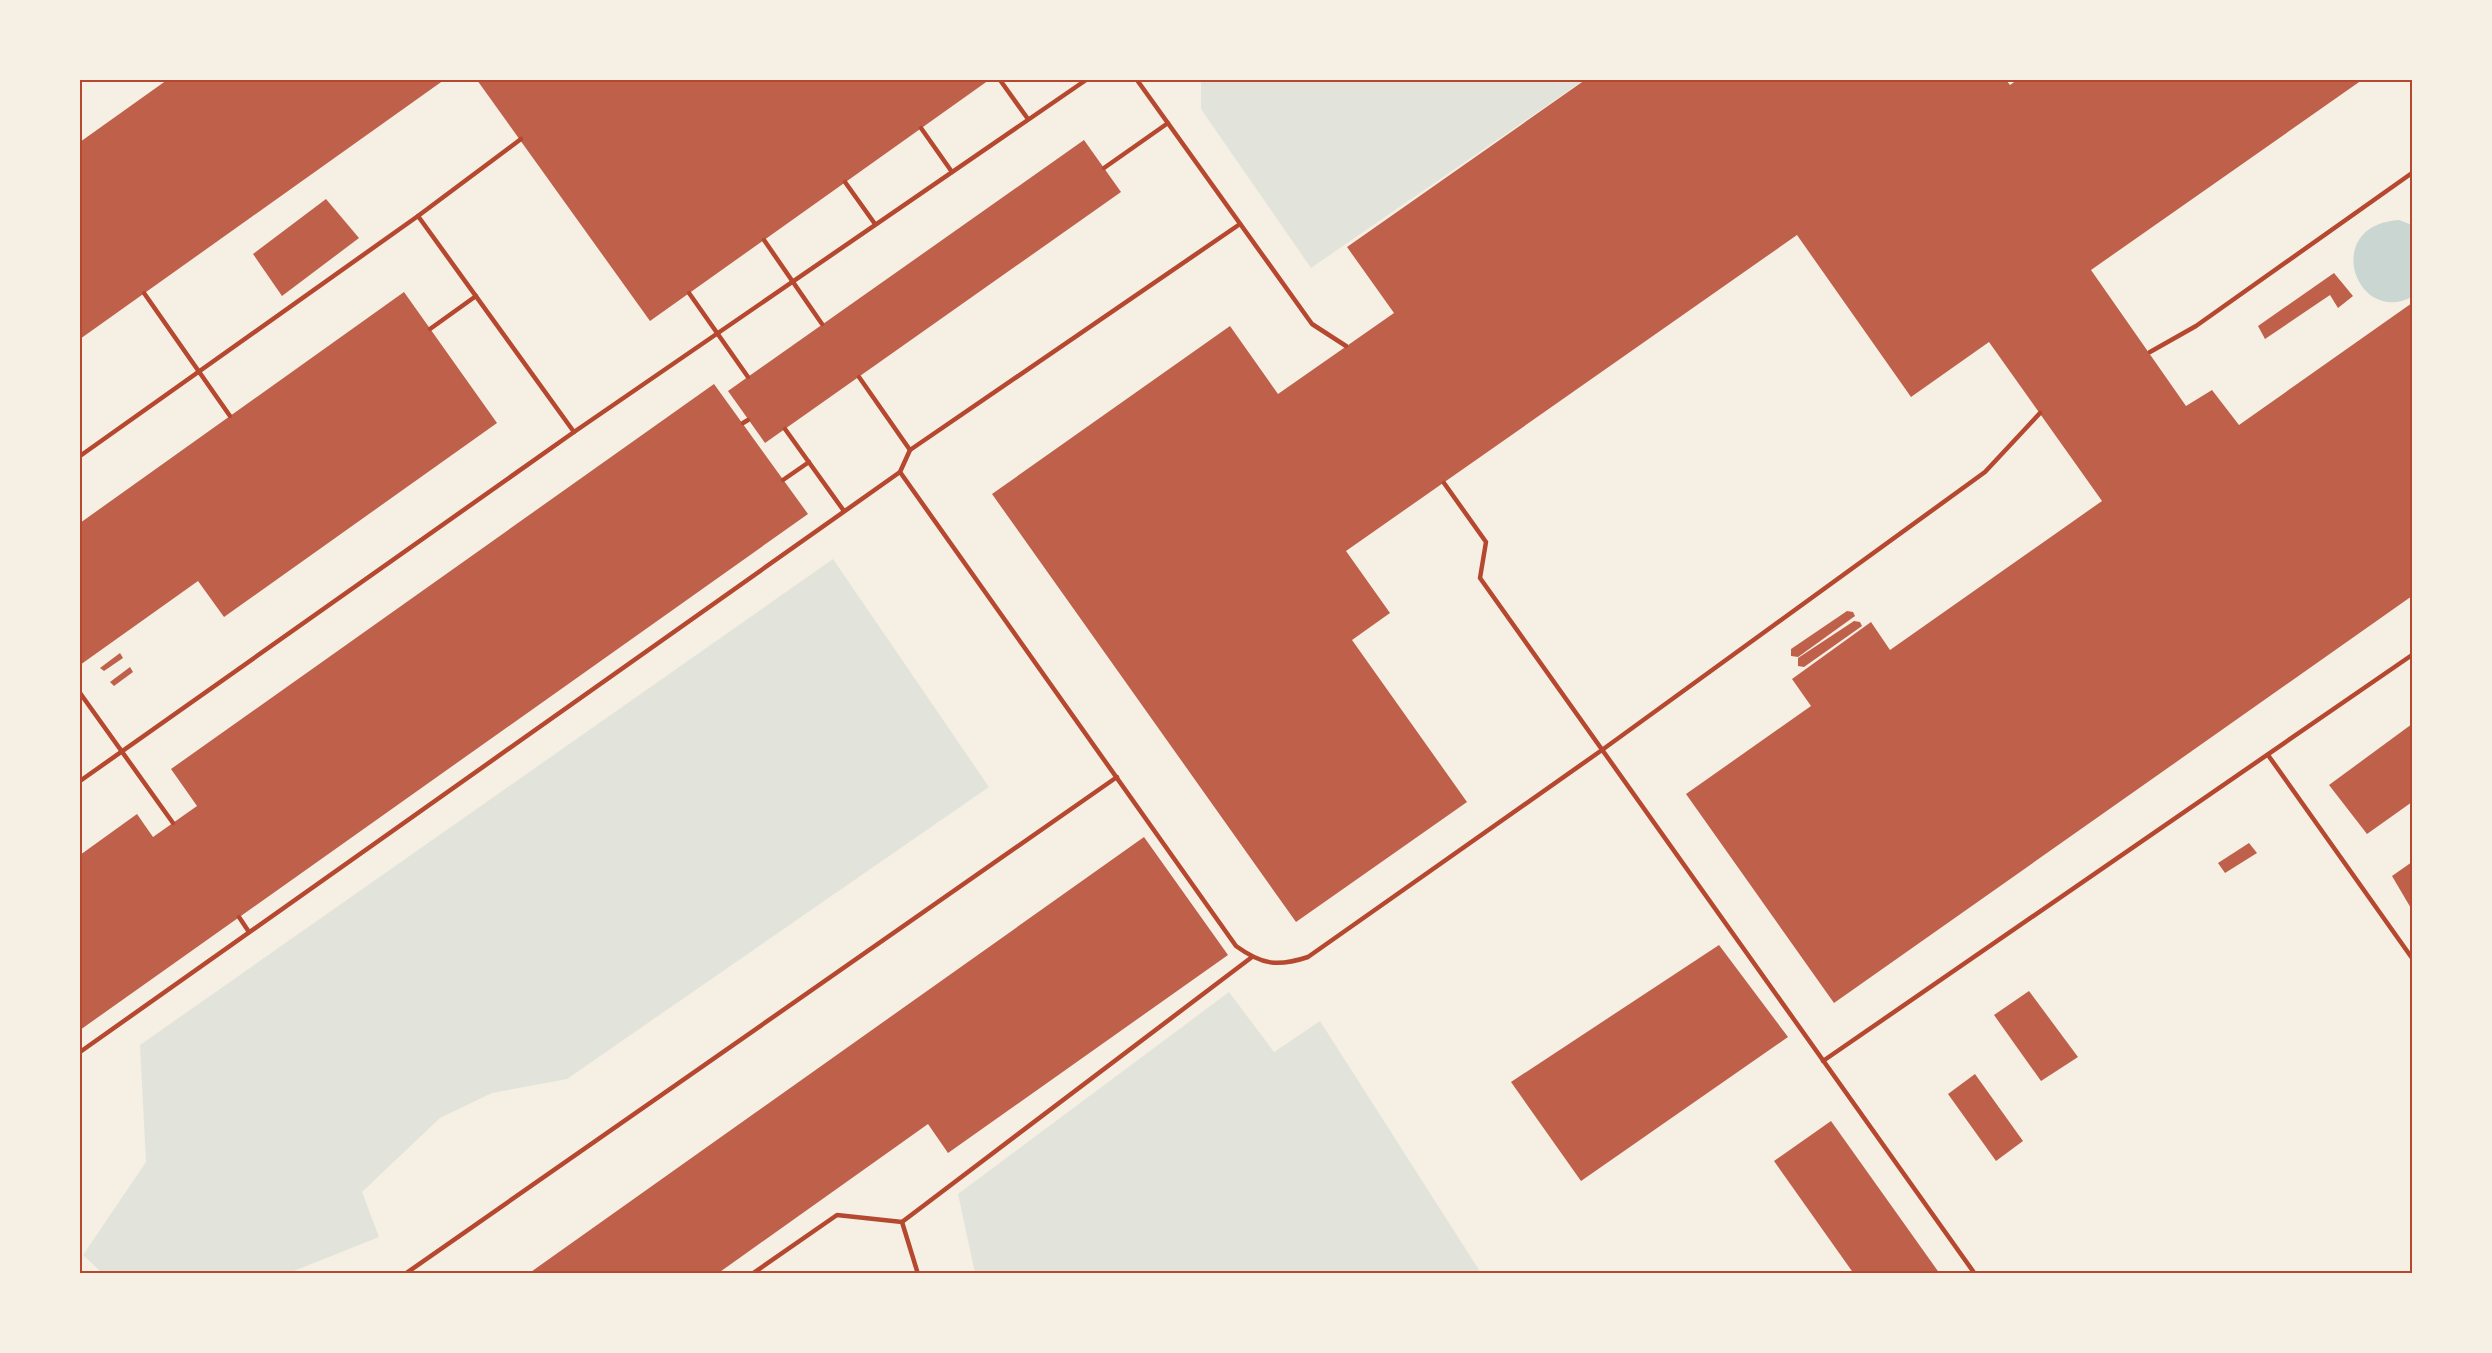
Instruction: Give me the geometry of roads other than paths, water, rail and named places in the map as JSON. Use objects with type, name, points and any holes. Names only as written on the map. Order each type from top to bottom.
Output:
[{"type":"lane","points":[[1000,80],[1028,119]]},
{"type":"lane","points":[[80,781],[574,432],[1086,80]]},
{"type":"lane","points":[[1137,80],[1312,324],[1346,346]]},
{"type":"lane","points":[[1104,168],[1168,123]]},
{"type":"lane","points":[[921,128],[952,172]]},
{"type":"lane","points":[[80,456],[418,216],[520,139]]},
{"type":"lane","points":[[2150,352],[2196,326],[2412,173]]},
{"type":"lane","points":[[845,182],[875,224]]},
{"type":"lane","points":[[418,216],[574,432]]},
{"type":"lane","points":[[80,1052],[900,472],[910,450],[1240,224]]},
{"type":"lane","points":[[764,240],[822,324]]},
{"type":"lane","points":[[144,293],[230,416]]},
{"type":"lane","points":[[689,293],[748,377]]},
{"type":"lane","points":[[430,329],[476,296]]},
{"type":"lane","points":[[859,377],[910,450]]},
{"type":"lane","points":[[900,472],[1236,946],[1252,957],[1270,963],[1289,963],[1308,957],[1602,750],[1985,472],[2040,413]]},
{"type":"lane","points":[[743,423],[748,420]]},
{"type":"lane","points":[[785,429],[844,511]]},
{"type":"lane","points":[[783,480],[809,462]]},
{"type":"lane","points":[[1444,483],[1486,542],[1480,579],[1975,1274]]},
{"type":"lane","points":[[1823,1060],[2412,655]]},
{"type":"lane","points":[[80,693],[173,823]]},
{"type":"lane","points":[[2268,755],[2412,958]]},
{"type":"lane","points":[[405,1274],[1116,777]]},
{"type":"lane","points":[[238,917],[249,932]]},
{"type":"lane","points":[[752,1274],[837,1215],[902,1222],[1252,957]]},
{"type":"lane","points":[[902,1222],[918,1274]]}]
